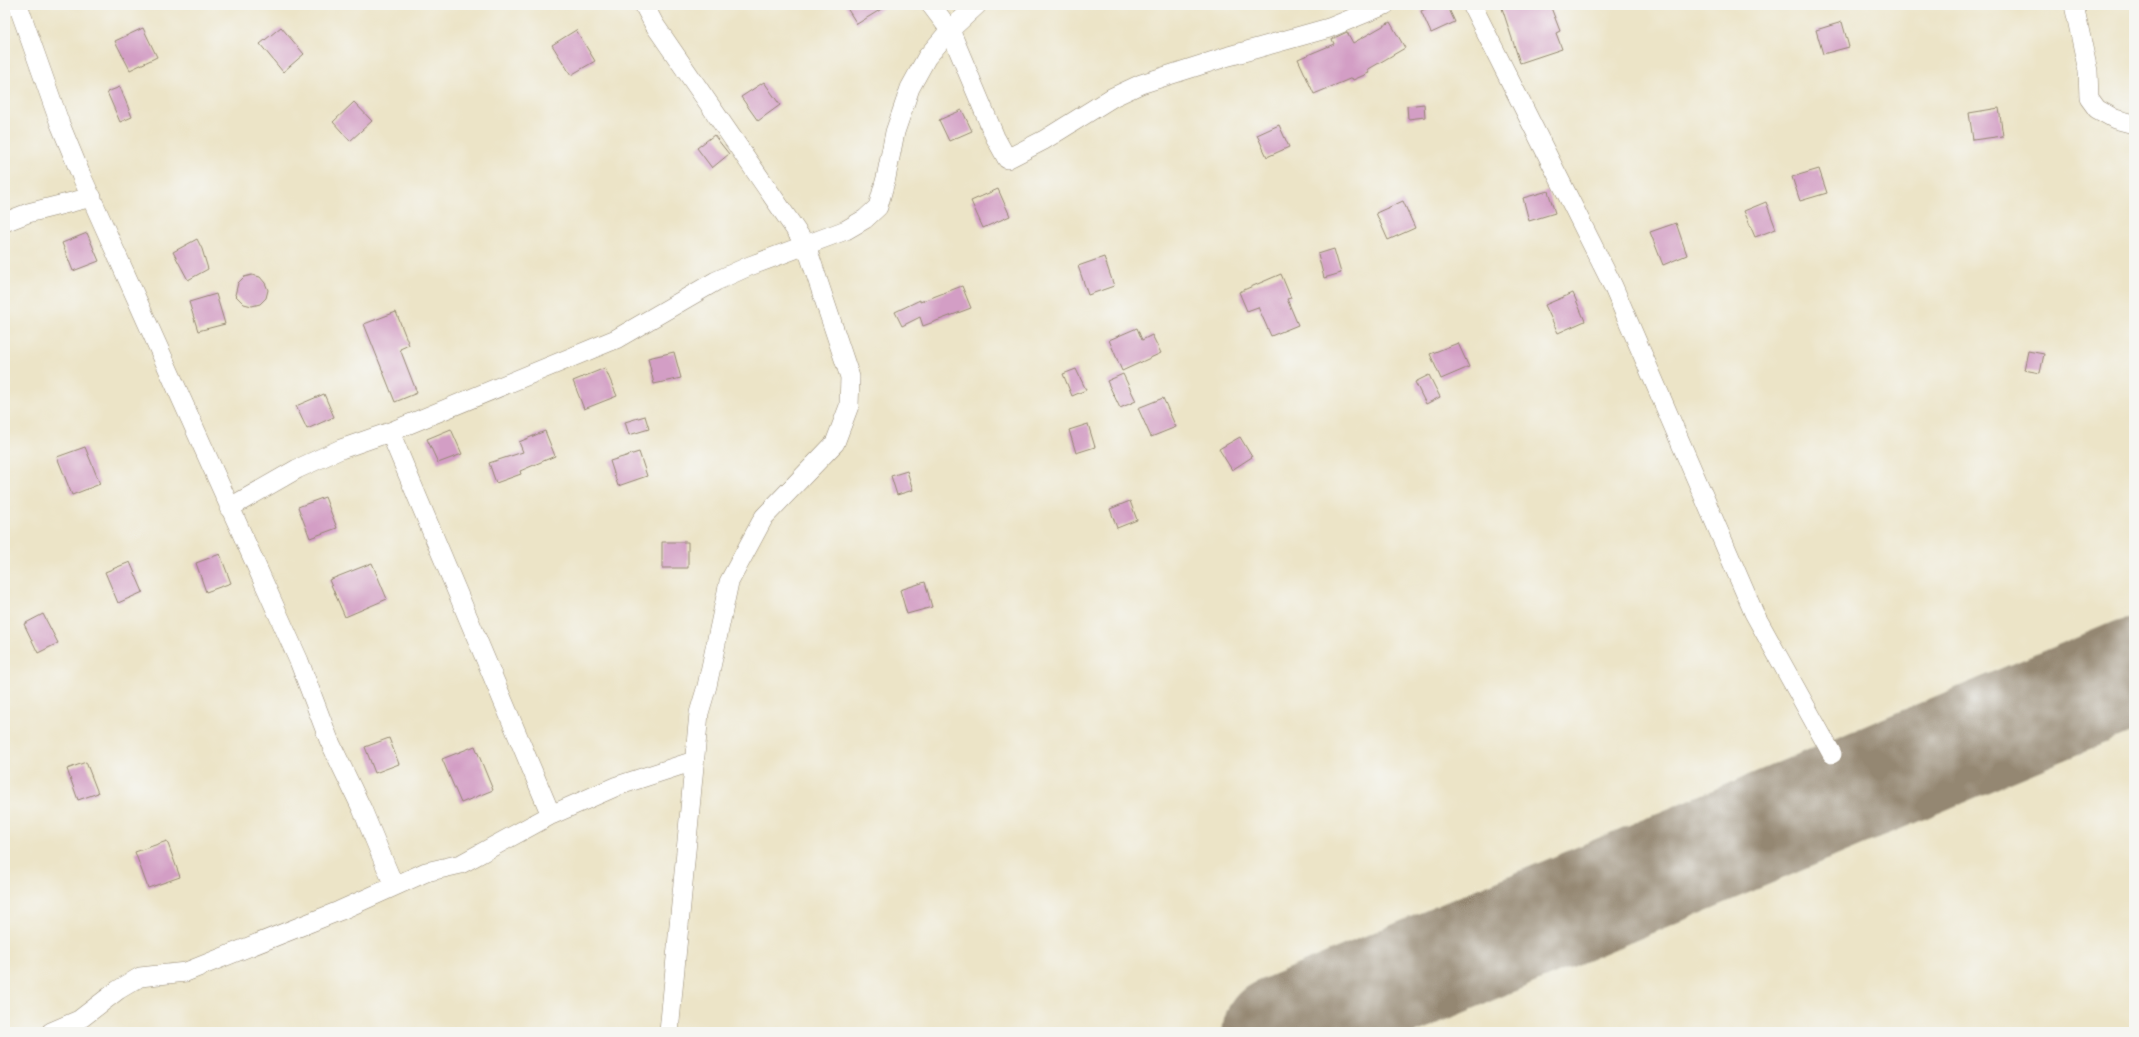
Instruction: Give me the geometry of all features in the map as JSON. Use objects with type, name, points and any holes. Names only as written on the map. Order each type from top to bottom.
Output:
[{"type":"street","points":[[18,5],[60,124],[229,508],[299,661],[329,740],[362,809],[394,886]]},
{"type":"street","points":[[644,5],[654,24],[806,245],[850,377],[849,406],[835,443],[764,517],[729,582],[707,686],[699,714],[669,1032]]},
{"type":"street","points":[[931,5],[950,30],[995,137],[1007,159],[1044,140],[1113,97],[1141,84],[1229,56],[1329,28],[1385,5]]},
{"type":"street","points":[[229,508],[297,469],[341,449],[390,432],[616,339],[716,281],[846,230],[865,219],[878,207],[886,178],[895,132],[910,88],[927,57],[950,30],[977,5]]},
{"type":"street","points":[[1472,5],[1613,286],[1754,613],[1832,754]]},
{"type":"street","points":[[2074,5],[2088,71],[2089,98],[2097,109],[2114,119],[2134,124]]},
{"type":"street","points":[[5,222],[28,213],[92,197]]},
{"type":"street","points":[[390,432],[551,815]]},
{"type":"street","points":[[51,1032],[79,1020],[118,990],[140,977],[186,972],[240,949],[339,911],[426,872],[461,864],[551,815],[617,786],[694,760]]},
{"type":"building","points":[[845,5],[888,5],[857,24]]},
{"type":"building","points":[[1433,5],[1447,5],[1455,22],[1431,33],[1421,11]]},
{"type":"building","points":[[1501,5],[1550,5],[1560,31],[1556,33],[1562,49],[1520,63]]},
{"type":"building","points":[[1390,22],[1405,48],[1367,70],[1369,73],[1353,80],[1352,78],[1314,94],[1298,59],[1334,44],[1332,39],[1347,32],[1353,43]]},
{"type":"building","points":[[1842,22],[1849,47],[1823,54],[1816,30]]},
{"type":"building","points":[[281,27],[304,54],[283,72],[260,44]]},
{"type":"building","points":[[143,28],[157,57],[130,70],[115,41]]},
{"type":"building","points":[[576,30],[595,61],[571,75],[552,45]]},
{"type":"building","points":[[764,82],[780,105],[758,121],[741,97]]},
{"type":"building","points":[[120,87],[132,117],[120,122],[107,92]]},
{"type":"building","points":[[354,102],[372,121],[350,141],[333,122]]},
{"type":"building","points":[[1424,104],[1425,117],[1408,119],[1407,106]]},
{"type":"building","points":[[1999,108],[2003,136],[1973,140],[1969,113]]},
{"type":"building","points":[[962,110],[972,131],[949,141],[939,120]]},
{"type":"building","points":[[1279,125],[1289,147],[1267,157],[1257,135]]},
{"type":"building","points":[[714,135],[729,154],[712,168],[697,148]]},
{"type":"building","points":[[1819,169],[1827,193],[1800,201],[1792,177]]},
{"type":"building","points":[[998,189],[1010,216],[983,228],[971,201]]},
{"type":"building","points":[[1548,191],[1555,213],[1529,221],[1523,198]]},
{"type":"building","points":[[1403,201],[1415,228],[1388,240],[1376,213]]},
{"type":"building","points":[[1766,202],[1776,229],[1755,237],[1744,211]]},
{"type":"building","points":[[1676,223],[1687,255],[1663,265],[1650,232]]},
{"type":"building","points":[[87,233],[99,261],[73,271],[62,243]]},
{"type":"building","points":[[197,239],[202,249],[208,269],[188,280],[173,252]]},
{"type":"building","points":[[1334,249],[1341,273],[1324,278],[1318,254]]},
{"type":"building","points":[[1104,257],[1114,286],[1088,295],[1078,266]]},
{"type":"building","points":[[1281,274],[1291,298],[1287,299],[1298,325],[1271,336],[1258,307],[1247,311],[1239,292]]},
{"type":"building","points":[[252,275],[260,277],[268,290],[266,298],[260,304],[252,306],[244,304],[235,295],[238,283],[244,277]]},
{"type":"building","points":[[962,286],[971,308],[923,326],[920,317],[902,326],[895,312],[920,300],[920,302]]},
{"type":"building","points":[[1573,293],[1585,321],[1558,333],[1545,305]]},
{"type":"building","points":[[216,294],[225,324],[198,331],[189,302]]},
{"type":"building","points":[[396,312],[409,345],[400,349],[417,393],[395,402],[364,324]]},
{"type":"building","points":[[1137,328],[1142,340],[1152,335],[1161,353],[1122,371],[1109,340]]},
{"type":"building","points":[[1458,343],[1469,367],[1441,379],[1430,354]]},
{"type":"building","points":[[2028,351],[2044,354],[2040,373],[2024,370]]},
{"type":"building","points":[[674,352],[681,378],[654,384],[648,358]]},
{"type":"building","points":[[605,368],[617,396],[584,409],[573,381]]},
{"type":"building","points":[[1076,369],[1086,390],[1072,396],[1063,374]]},
{"type":"building","points":[[1123,374],[1136,401],[1120,408],[1107,381]]},
{"type":"building","points":[[1429,375],[1440,397],[1426,404],[1415,382]]},
{"type":"building","points":[[324,394],[334,417],[307,429],[296,406]]},
{"type":"building","points":[[1163,398],[1176,427],[1151,437],[1138,408]]},
{"type":"building","points":[[645,416],[649,429],[629,435],[625,422]]},
{"type":"building","points":[[1088,424],[1095,447],[1076,453],[1069,430]]},
{"type":"building","points":[[451,429],[462,454],[438,463],[427,439]]},
{"type":"building","points":[[545,431],[555,456],[520,471],[521,474],[496,483],[489,463],[523,452],[519,442]]},
{"type":"building","points":[[1240,437],[1252,457],[1232,470],[1219,449]]},
{"type":"building","points":[[85,447],[100,484],[72,495],[57,457]]},
{"type":"building","points":[[639,452],[647,476],[618,486],[610,461]]},
{"type":"building","points":[[907,471],[913,490],[897,495],[891,476]]},
{"type":"building","points":[[325,497],[337,528],[310,538],[298,507]]},
{"type":"building","points":[[1130,501],[1137,520],[1117,528],[1110,509]]},
{"type":"building","points":[[662,542],[688,542],[688,568],[662,568]]},
{"type":"building","points":[[220,554],[231,583],[206,592],[196,563]]},
{"type":"building","points":[[130,562],[143,592],[118,603],[105,572]]},
{"type":"building","points":[[372,563],[387,599],[345,617],[329,580]]},
{"type":"building","points":[[925,582],[932,607],[907,614],[900,590]]},
{"type":"building","points":[[43,614],[58,643],[38,653],[24,624]]},
{"type":"building","points":[[389,738],[399,764],[375,773],[365,747]]},
{"type":"building","points":[[475,746],[493,790],[461,803],[442,759]]},
{"type":"building","points":[[86,762],[98,793],[78,800],[67,769]]},
{"type":"building","points":[[167,841],[180,877],[148,888],[135,852]]},
{"type":"runway","points":[[1277,1032],[2134,672]]}]
